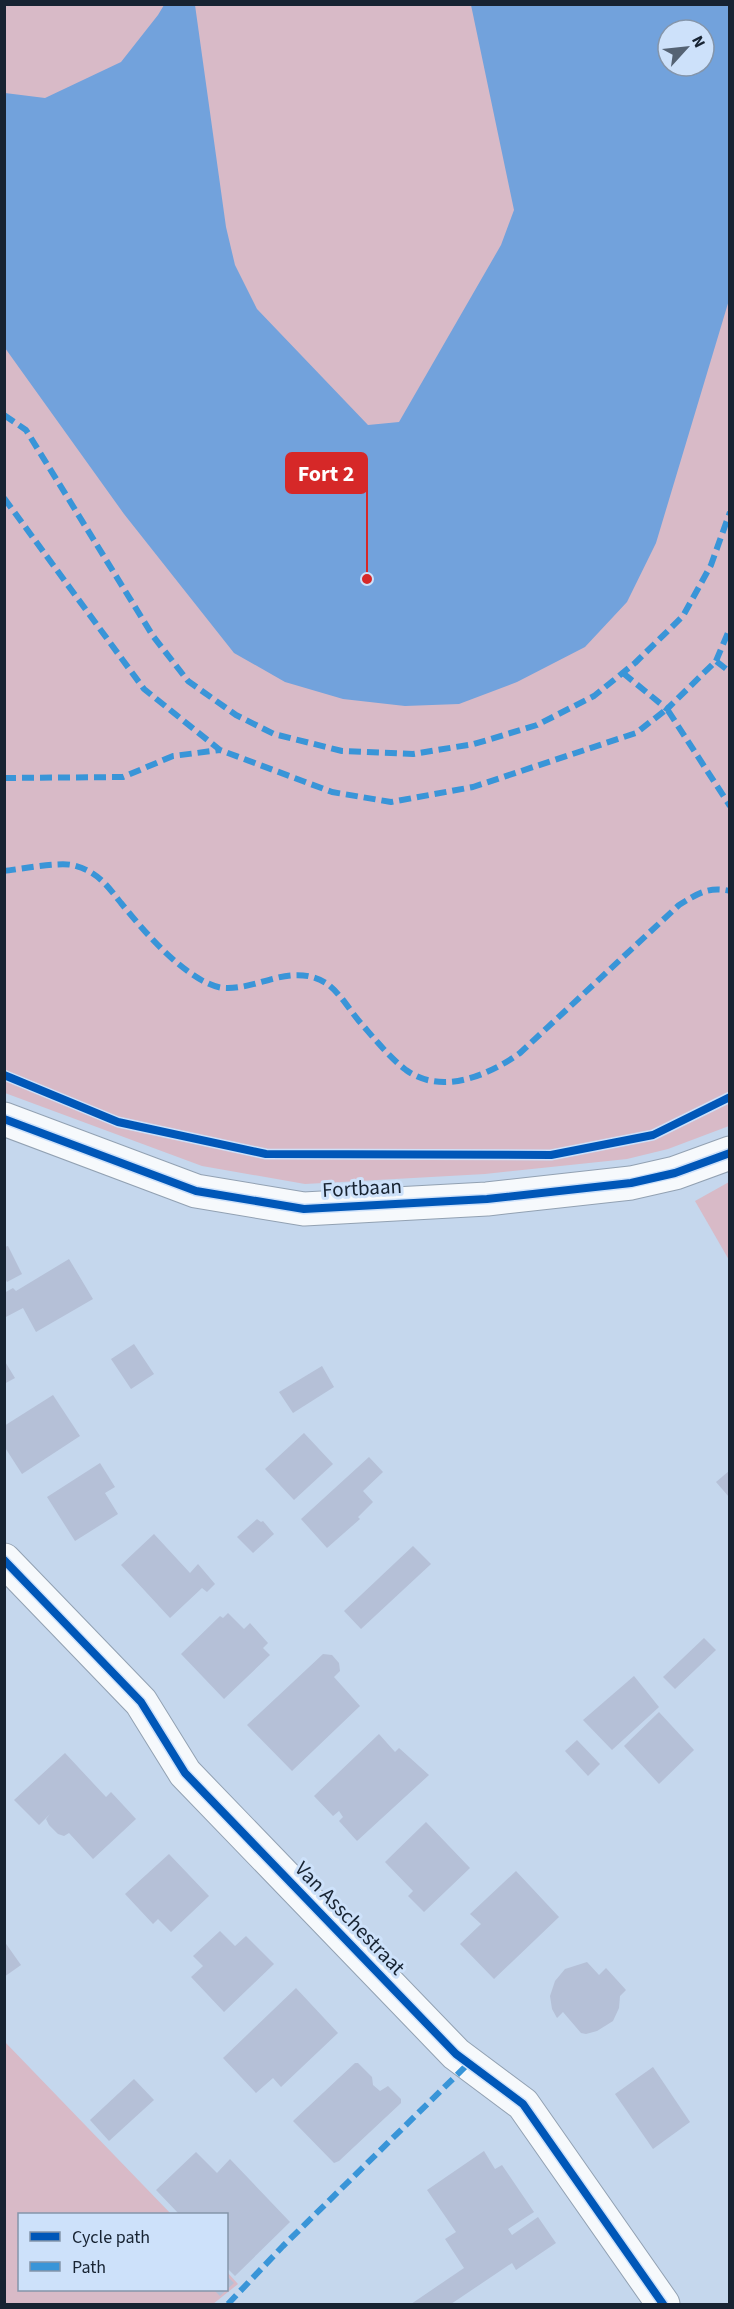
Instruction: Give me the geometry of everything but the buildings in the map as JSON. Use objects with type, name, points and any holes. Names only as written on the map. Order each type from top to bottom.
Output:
[{"type":"street","name":"Fortbaan","points":[[4,1119],[196,1191],[304,1209],[487,1199],[631,1183],[675,1173],[729,1153]]},
{"type":"street","name":"Van Asschestraat","points":[[4,1560],[141,1702],[185,1773],[193,1782],[456,2055],[523,2104],[663,2304]]},
{"type":"shaded area","points":[[4,5],[729,5],[729,1126],[668,1149],[627,1159],[485,1174],[305,1184],[202,1166],[5,1093]]},
{"type":"shaded area","points":[[729,1182],[729,1260],[695,1201]]},
{"type":"shaded area","points":[[4,2041],[170,2213],[18,2213],[18,2291],[228,2291],[228,2273],[238,2284],[213,2304],[5,2304]]},
{"type":"water","points":[[164,5],[195,5],[226,227],[235,265],[257,309],[368,425],[399,422],[501,245],[514,210],[471,5],[729,5],[729,300],[656,543],[627,602],[585,647],[517,682],[459,704],[405,706],[343,699],[285,682],[234,653],[124,514],[5,348],[5,93],[45,98],[121,62]]},
{"type":"marked path","points":[[4,415],[26,430],[153,636],[188,681],[236,715],[274,734],[342,751],[413,754],[474,744],[537,725],[594,696],[635,663],[683,616],[711,565],[730,512]]},
{"type":"marked path","points":[[4,498],[144,689],[220,750],[332,792],[391,802],[473,787],[636,733],[667,709],[730,806]]},
{"type":"marked path","points":[[716,661],[730,628]]},
{"type":"marked path","points":[[623,673],[667,709],[716,661],[730,672]]},
{"type":"marked path","points":[[4,778],[123,777],[173,756],[220,750]]},
{"type":"marked path","points":[[4,871],[66,864],[88,871],[105,884],[169,956],[191,974],[214,986],[237,987],[300,975],[313,977],[326,983],[340,996],[381,1047],[406,1070],[420,1078],[450,1082],[480,1075],[520,1053],[679,905],[709,890],[730,891]]},
{"type":"marked path","points":[[228,2304],[283,2246],[468,2064]]},
{"type":"cycle path","points":[[4,1075],[118,1122],[266,1154],[551,1155],[653,1135],[730,1097]]},
{"type":"cycle path","points":[[4,1119],[196,1191],[304,1209],[487,1199],[631,1183],[675,1173],[730,1153]]},
{"type":"cycle path","points":[[4,1560],[141,1702],[185,1773],[456,2054],[523,2104],[663,2304]]},
{"type":"place","name":"Fort 2","points":[[367,579]]}]
